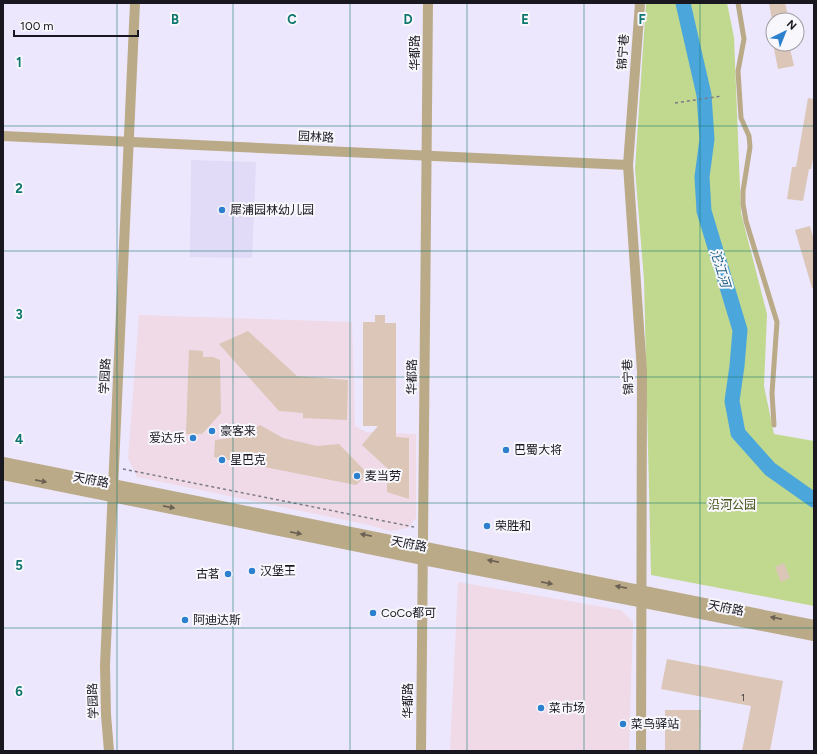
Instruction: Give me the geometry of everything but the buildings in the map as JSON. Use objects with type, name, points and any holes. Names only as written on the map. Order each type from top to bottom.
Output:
[{"type":"street","name":"学园路","points":[[109,751],[106,715],[105,665],[135,3]]},
{"type":"street","name":"华都路","points":[[421,751],[428,3]]},
{"type":"street","name":"锦宁巷","points":[[640,3],[628,164],[642,372],[641,751]]},
{"type":"street","name":"园林路","points":[[3,136],[628,164]]},
{"type":"street","name":"天府路","points":[[3,463],[112,490],[423,553],[642,596],[814,626]]},
{"type":"street","name":"天府路","points":[[3,474],[112,490]]},
{"type":"street","name":"天府路","points":[[642,596],[814,635]]},
{"type":"lane","points":[[738,3],[744,39],[738,71],[741,118],[749,136],[750,147],[743,191],[743,204],[746,221],[777,322],[772,393],[774,425]]},
{"type":"path","points":[[675,104],[722,96]]},
{"type":"path","points":[[114,467],[424,529]]},
{"type":"shaded area","name":"犀浦园林幼儿园","points":[[191,160],[256,162],[252,258],[190,257]]},
{"type":"shaded area","points":[[139,315],[352,322],[355,426],[366,432],[416,434],[416,518],[408,528],[390,531],[369,525],[137,477],[128,458]]},
{"type":"shaded area","name":"菜市场","points":[[458,582],[621,610],[633,622],[629,751],[450,751]]},
{"type":"green space","name":"沿河公园","points":[[646,3],[727,3],[734,37],[741,213],[767,314],[764,386],[774,434],[814,441],[814,606],[651,575],[644,280],[635,169]]},
{"type":"waterway","name":"沱江河","points":[[683,3],[704,95],[707,139],[702,177],[704,211],[740,330],[732,401],[738,433],[770,469],[814,500]]},
{"type":"place","name":"犀浦园林幼儿园","points":[[222,210]]},
{"type":"place","name":"豪客来","points":[[212,431]]},
{"type":"place","name":"爱达乐","points":[[193,438]]},
{"type":"place","name":"巴蜀大将","points":[[506,450]]},
{"type":"place","name":"星巴克","points":[[222,460]]},
{"type":"place","name":"麦当劳","points":[[357,476]]},
{"type":"place","name":"荣胜和","points":[[487,526]]},
{"type":"place","name":"汉堡王","points":[[252,571]]},
{"type":"place","name":"古茗","points":[[228,574]]},
{"type":"place","name":"CoCo都可","points":[[373,613]]},
{"type":"place","name":"阿迪达斯","points":[[185,620]]},
{"type":"place","name":"菜市场","points":[[541,708]]},
{"type":"place","name":"菜鸟驿站","points":[[623,724]]}]
